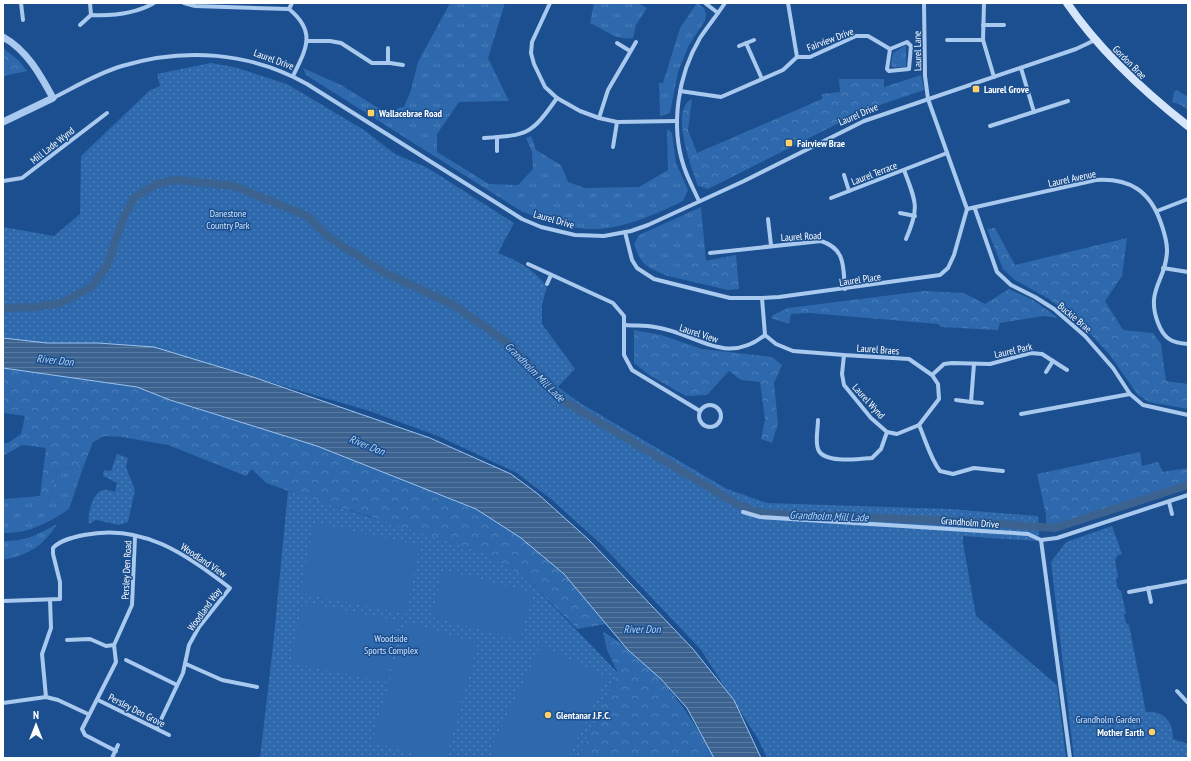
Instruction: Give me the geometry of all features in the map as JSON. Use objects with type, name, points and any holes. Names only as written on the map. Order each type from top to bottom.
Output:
[{"type":"main road","name":"Gordon Brae","points":[[1067,3],[1095,40],[1130,77],[1188,126]]},
{"type":"street","points":[[21,3],[23,20]]},
{"type":"street","points":[[90,3],[91,15]]},
{"type":"street","points":[[80,25],[91,15],[109,16],[137,11],[154,3]]},
{"type":"street","points":[[184,3],[195,6],[289,9],[298,16],[304,24],[307,41],[293,76]]},
{"type":"street","points":[[289,9],[292,3]]},
{"type":"street","points":[[550,3],[532,42],[531,53],[534,64],[545,87],[557,98],[580,111],[599,118],[617,122],[677,121]]},
{"type":"street","points":[[705,3],[718,13]]},
{"type":"street","points":[[699,201],[684,166],[679,144],[677,121],[680,91],[688,62],[700,38],[725,3]]},
{"type":"street","name":"Fairview Drive","points":[[788,3],[797,57]]},
{"type":"street","name":"Laurel Lane","points":[[924,3],[925,76],[928,99]]},
{"type":"street","points":[[984,3],[983,40],[994,78]]},
{"type":"street","points":[[983,25],[1004,25]]},
{"type":"street","name":"Fairview Drive","points":[[680,91],[720,97],[783,70],[797,57],[810,57],[856,36],[868,36],[890,49]]},
{"type":"street","points":[[3,37],[21,51],[35,68],[53,98]]},
{"type":"street","points":[[739,46],[754,40]]},
{"type":"street","points":[[947,40],[983,40]]},
{"type":"street","name":"Laurel Drive","points":[[3,122],[121,66],[159,57],[213,54],[252,61],[293,76],[522,219],[541,227],[571,235],[604,236],[625,232],[648,225],[864,120],[994,78],[1076,49],[1095,40]]},
{"type":"street","points":[[307,41],[330,41],[341,43],[372,63],[403,65]]},
{"type":"street","points":[[599,118],[608,90],[636,42]]},
{"type":"street","points":[[907,42],[909,43],[909,69],[889,71],[887,69],[890,49],[907,42]]},
{"type":"street","points":[[617,43],[630,51]]},
{"type":"street","points":[[746,43],[762,79]]},
{"type":"street","points":[[388,48],[388,63]]},
{"type":"street","points":[[1021,68],[1034,112]]},
{"type":"street","points":[[484,138],[518,136],[532,128],[543,119],[557,98]]},
{"type":"street","points":[[928,99],[967,209]]},
{"type":"street","points":[[990,126],[1068,101]]},
{"type":"street","name":"Mill Lade Wynd","points":[[3,181],[22,178],[107,113]]},
{"type":"street","points":[[613,147],[617,122]]},
{"type":"street","points":[[497,137],[497,151]]},
{"type":"street","name":"Laurel Terrace","points":[[832,198],[947,153]]},
{"type":"street","name":"Laurel Terrace","points":[[904,170],[916,200],[915,216],[906,239]]},
{"type":"street","name":"Laurel Terrace","points":[[844,175],[850,191]]},
{"type":"street","name":"Laurel Avenue","points":[[967,209],[975,209],[1080,183],[1110,179],[1133,185],[1149,198],[1157,211],[1165,236],[1167,251],[1163,268],[1155,289],[1153,301],[1154,312],[1161,331],[1174,343],[1188,344]]},
{"type":"street","points":[[1157,211],[1188,199]]},
{"type":"street","name":"Laurel Place","points":[[625,232],[632,260],[636,268],[654,279],[730,298],[762,298],[845,289],[940,275],[948,268],[954,255],[967,209]]},
{"type":"street","name":"Buckie Brae","points":[[975,209],[997,272],[1011,285],[1035,297],[1070,322],[1085,336],[1113,368],[1130,394],[1142,405],[1188,415]]},
{"type":"street","points":[[900,214],[915,216]]},
{"type":"street","name":"Laurel Road","points":[[768,220],[771,245]]},
{"type":"street","name":"Laurel Road","points":[[710,253],[771,245],[821,241],[829,243],[840,255],[845,289]]},
{"type":"street","points":[[528,264],[613,303],[624,316],[624,355],[632,370],[700,411]]},
{"type":"street","points":[[1163,268],[1188,272]]},
{"type":"street","points":[[547,284],[551,275]]},
{"type":"street","points":[[762,298],[765,335]]},
{"type":"street","name":"Laurel View","points":[[625,325],[656,327],[729,350],[743,348],[765,335]]},
{"type":"street","name":"Laurel Braes","points":[[765,335],[776,344],[793,351],[909,360],[932,375]]},
{"type":"street","name":"Laurel Park","points":[[932,375],[944,364],[952,362],[990,364],[1031,353],[1042,354],[1067,370]]},
{"type":"street","name":"Laurel Wynd","points":[[844,355],[842,374],[844,385],[871,418],[887,432],[897,434],[919,425]]},
{"type":"street","points":[[1046,372],[1053,361]]},
{"type":"street","points":[[971,402],[974,364]]},
{"type":"street","points":[[932,375],[938,384],[939,399],[919,425],[930,450],[932,460],[940,471],[953,474],[974,468],[1003,471]]},
{"type":"street","points":[[1021,414],[1130,394]]},
{"type":"street","points":[[956,400],[982,403]]},
{"type":"street","points":[[708,406],[716,408],[720,413],[719,422],[714,426],[704,426],[700,421],[700,411],[708,406]]},
{"type":"street","name":"Laurel Wynd","points":[[818,420],[818,448],[820,454],[828,458],[872,458],[881,449],[887,432]]},
{"type":"street","name":"Grandholm Drive","points":[[743,512],[760,517],[1028,534],[1041,540],[1057,538],[1188,495]]},
{"type":"street","points":[[1168,502],[1172,514]]},
{"type":"street","name":"Woodland View","points":[[50,600],[60,599],[60,582],[52,550],[54,546],[74,537],[96,532],[135,536],[162,543],[185,555],[230,588]]},
{"type":"street","name":"Persley Den Road","points":[[88,714],[98,700],[116,662],[114,645],[132,605],[135,536]]},
{"type":"street","points":[[1041,540],[1070,758]]},
{"type":"street","points":[[1129,592],[1188,581]]},
{"type":"street","name":"Woodland Way","points":[[157,728],[186,664],[189,645],[199,627],[230,588]]},
{"type":"street","points":[[1148,588],[1151,602]]},
{"type":"street","points":[[3,601],[50,600],[51,628],[42,654],[46,698]]},
{"type":"street","points":[[67,640],[90,639],[106,646],[114,645]]},
{"type":"street","points":[[126,660],[177,685]]},
{"type":"street","points":[[186,664],[222,680],[257,687]]},
{"type":"street","points":[[1177,691],[1187,701]]},
{"type":"street","points":[[3,703],[46,698],[58,700],[88,714],[83,726],[83,732],[116,751]]},
{"type":"street","name":"Persley Den Grove","points":[[98,700],[169,735]]},
{"type":"street","points":[[112,758],[118,746]]},
{"type":"green space","points":[[450,3],[505,3],[488,58],[509,101],[459,102],[437,134],[437,152],[489,184],[518,185],[533,169],[532,152],[526,138],[531,136],[536,150],[561,165],[568,182],[585,188],[639,187],[668,170],[667,129],[672,133],[676,163],[688,190],[683,201],[640,220],[603,228],[585,229],[566,226],[545,220],[521,211],[306,75],[303,68],[341,85],[393,117],[398,108],[404,107],[411,90],[418,62]]},
{"type":"green space","points":[[594,3],[638,3],[647,8],[636,25],[633,38],[627,39],[611,34],[590,23]]},
{"type":"green space","points":[[697,3],[704,8],[706,14],[705,21],[689,45],[678,72],[670,113],[660,116],[659,83],[663,83],[680,28]]},
{"type":"green space","points":[[906,45],[906,67],[892,67],[891,64],[893,53]]},
{"type":"green space","points":[[3,48],[19,61],[27,71],[3,76]]},
{"type":"green space","name":"Danestone Country Park","points":[[211,63],[234,67],[287,84],[364,130],[395,154],[428,168],[514,223],[498,253],[512,259],[532,271],[547,287],[542,304],[542,324],[575,369],[558,387],[580,403],[727,489],[767,503],[950,509],[1038,516],[1039,532],[1037,541],[963,536],[963,543],[976,616],[1057,685],[1066,758],[767,758],[758,739],[701,650],[601,544],[552,500],[517,473],[438,436],[366,410],[154,347],[98,343],[47,343],[3,338],[3,227],[54,236],[80,214],[81,156],[149,91],[160,86],[157,74]]},
{"type":"green space","points":[[921,75],[924,90],[865,110],[708,189],[698,186],[687,154],[682,126],[682,114],[685,105],[692,99],[688,130],[697,153],[822,99],[822,94],[840,92],[839,79],[884,79],[884,87]]},
{"type":"green space","points":[[1177,90],[1188,97],[1188,110],[1181,105],[1172,102],[1174,92]]},
{"type":"green space","points":[[701,207],[706,261],[668,268],[668,276],[650,268],[643,262],[634,244],[639,235]]},
{"type":"green space","points":[[995,228],[1015,265],[1127,238],[1122,276],[1105,301],[1123,330],[1153,333],[1161,344],[1166,381],[1188,384],[1188,409],[1149,402],[1138,395],[1109,354],[1080,323],[1049,299],[1015,280],[1003,269],[987,229]]},
{"type":"green space","points":[[736,255],[739,289],[728,290],[668,276],[668,268]]},
{"type":"green space","points":[[1009,289],[1033,300],[1058,318],[1043,316],[1000,323],[998,330],[941,327],[938,324],[810,313],[791,314],[789,324],[771,318],[773,315],[788,308],[924,291],[964,293],[985,304]]},
{"type":"green space","points":[[634,330],[661,335],[702,349],[772,357],[782,365],[774,383],[778,424],[772,443],[761,439],[765,420],[760,382],[741,380],[729,371],[707,395],[686,396],[649,375],[634,363]]},
{"type":"green space","points":[[3,368],[137,387],[170,400],[317,446],[476,509],[521,538],[564,574],[606,624],[577,629],[526,578],[369,516],[314,500],[266,483],[252,469],[246,476],[168,445],[122,437],[104,436],[93,442],[84,465],[58,470],[48,500],[40,496],[46,448],[22,445],[3,456],[3,443],[8,443],[21,434],[25,416],[3,413]]},
{"type":"green space","points":[[1140,452],[1142,466],[1158,462],[1163,472],[1188,468],[1188,483],[1055,525],[1046,525],[1046,515],[1037,474]]},
{"type":"green space","points":[[117,454],[128,458],[126,467],[135,490],[128,522],[119,525],[96,520],[89,524],[91,505],[96,495],[104,490],[115,492],[117,483],[103,476],[104,470],[111,471]]},
{"type":"green space","points":[[84,465],[69,509],[38,527],[21,532],[3,533],[3,499],[40,496],[48,500],[58,470]]},
{"type":"green space","name":"Woodside Sports Complex","points":[[288,491],[483,553],[526,578],[618,673],[578,758],[260,758],[273,646]]},
{"type":"green space","points":[[314,523],[420,545],[406,614],[300,593]]},
{"type":"green space","points":[[57,524],[40,544],[28,552],[3,560],[3,541],[25,539]]},
{"type":"green space","name":"Grandholm Garden","points":[[1112,526],[1122,554],[1118,555],[1115,560],[1118,577],[1116,580],[1118,589],[1121,591],[1126,613],[1124,615],[1126,623],[1129,625],[1146,712],[1158,713],[1166,718],[1172,727],[1173,739],[1188,744],[1188,758],[1074,758],[1051,562],[1066,542]]},
{"type":"green space","points":[[444,570],[533,593],[520,640],[431,617]]},
{"type":"green space","points":[[303,602],[399,621],[387,682],[290,663]]},
{"type":"green space","points":[[406,622],[478,643],[446,758],[428,758],[372,742]]},
{"type":"green space","points":[[603,632],[621,643],[653,671],[693,721],[714,758],[578,758],[618,673],[607,650]]},
{"type":"green space","name":"Glentanar J.F.C.","points":[[541,645],[607,677],[568,758],[501,758],[489,752]]},
{"type":"water","name":"River Don","points":[[3,338],[47,343],[98,343],[154,347],[253,377],[430,438],[511,474],[538,494],[588,539],[693,649],[734,700],[761,758],[714,758],[687,708],[661,679],[628,650],[564,574],[521,538],[476,509],[317,446],[170,400],[137,387],[3,368]]},
{"type":"waterway","name":"Grandholm Mill Lade","points":[[3,308],[34,307],[61,303],[91,287],[107,266],[123,219],[134,198],[156,184],[176,180],[234,186],[307,216],[330,238],[385,273],[452,304],[504,340],[564,401],[737,504],[759,513],[958,521],[1055,528],[1188,485]]},
{"type":"place","name":"Laurel Grove","points":[[976,89]]},
{"type":"place","name":"Wallacebrae Road","points":[[371,113]]},
{"type":"place","name":"Fairview Brae","points":[[789,143]]},
{"type":"place","name":"Glentanar J.F.C.","points":[[548,715]]},
{"type":"place","name":"Mother Earth","points":[[1152,732]]}]
